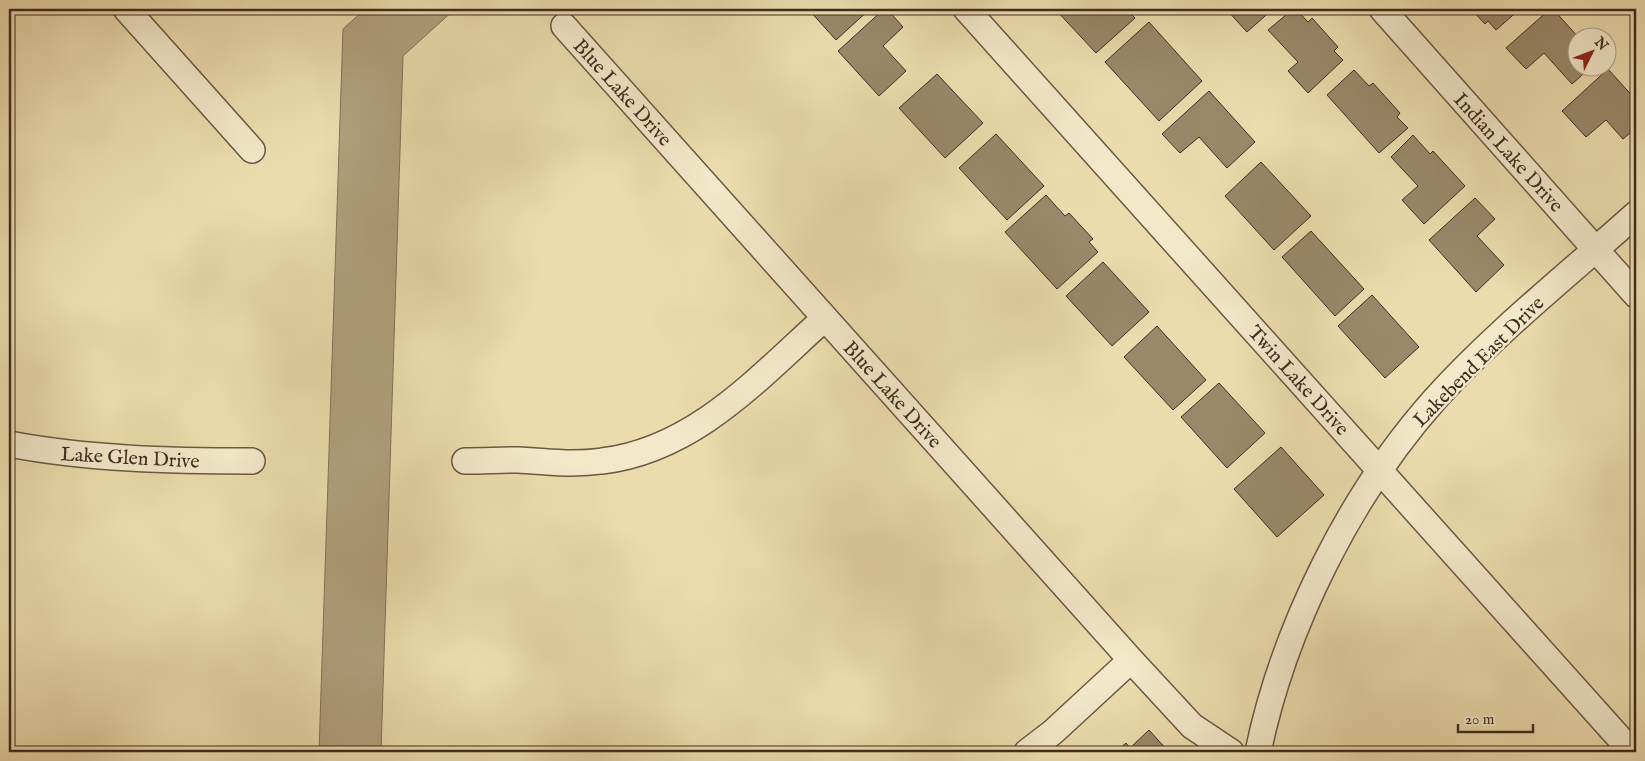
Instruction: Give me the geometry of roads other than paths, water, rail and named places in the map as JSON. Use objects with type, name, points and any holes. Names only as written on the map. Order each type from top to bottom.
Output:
[{"type":"street","points":[[126,9],[252,150]]},
{"type":"street","name":"Twin Lake Drive","points":[[966,9],[1632,752]]},
{"type":"street","name":"Indian Lake Drive","points":[[1382,9],[1636,295]]},
{"type":"street","name":"Blue Lake Drive","points":[[564,26],[1131,660],[1192,726],[1231,752]]},
{"type":"street","name":"Lakebend East Drive","points":[[1258,752],[1265,720],[1293,635],[1328,559],[1372,480],[1436,398],[1535,303],[1636,214]]},
{"type":"street","points":[[466,461],[517,460],[576,464],[604,461],[657,446],[706,421],[729,404],[825,318]]},
{"type":"street","name":"Lake Glen Drive","points":[[9,444],[51,452],[193,461],[252,461]]},
{"type":"street","points":[[1027,752],[1053,732],[1131,660]]}]
